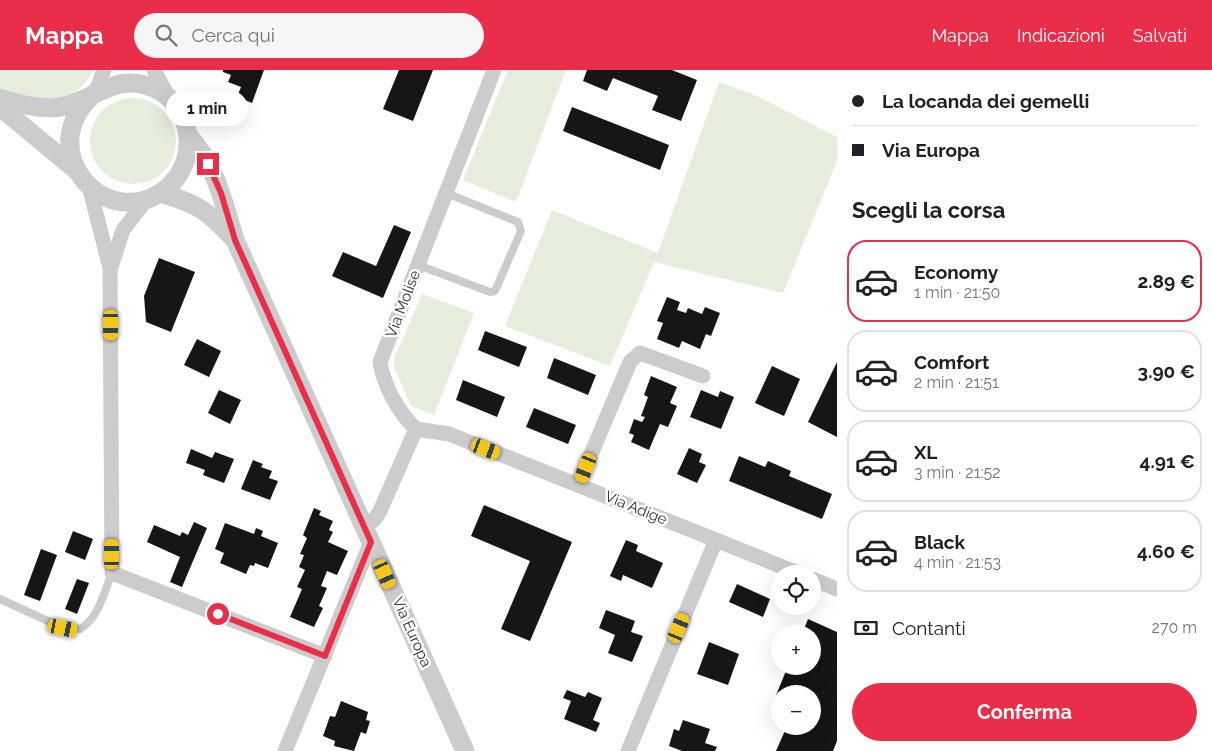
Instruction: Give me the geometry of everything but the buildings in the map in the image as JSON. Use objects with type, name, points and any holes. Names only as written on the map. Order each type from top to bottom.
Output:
[{"type":"street","points":[[76,170],[69,145],[70,132],[77,113],[96,92],[104,70]]},
{"type":"street","points":[[110,268],[123,230],[153,196],[172,183],[182,170],[188,147],[188,135],[183,116],[169,98],[154,70]]},
{"type":"street","name":"Via Molise","points":[[416,429],[403,417],[384,377],[380,362],[494,70]]},
{"type":"street","points":[[0,98],[44,108],[60,107],[79,101],[118,83],[131,82],[157,89],[169,98]]},
{"type":"street","points":[[0,107],[76,170],[89,186],[102,195],[132,202],[153,196]]},
{"type":"street","name":"Via Europa","points":[[188,135],[202,149],[221,193],[235,240],[465,751]]},
{"type":"street","points":[[89,186],[110,268],[112,573],[325,656]]},
{"type":"street","name":"Via Europa","points":[[153,196],[186,201],[211,214],[235,240]]},
{"type":"street","points":[[578,485],[630,362],[640,353],[702,376]]},
{"type":"street","points":[[285,751],[325,656],[368,534],[380,512],[416,429]]},
{"type":"street","name":"Via Adige","points":[[416,429],[449,434],[778,565]]},
{"type":"street","points":[[628,751],[716,540]]},
{"type":"street","points":[[821,583],[837,589]]},
{"type":"lane","points":[[418,265],[490,292],[495,291],[521,230],[518,222],[446,193]]},
{"type":"lane","points":[[0,599],[63,628],[80,629],[90,621],[97,610],[112,573]]},
{"type":"green space","points":[[0,70],[93,70],[85,83],[75,92],[64,97],[52,99],[26,96],[0,89]]},
{"type":"green space","points":[[508,70],[566,70],[516,202],[463,180]]},
{"type":"green space","points":[[719,82],[757,96],[837,137],[837,161],[783,293],[654,262],[610,366],[505,326],[552,210],[658,253]]},
{"type":"green space","points":[[125,98],[141,98],[150,101],[164,110],[173,124],[176,141],[173,158],[164,172],[150,181],[141,184],[125,184],[109,177],[97,165],[90,149],[90,133],[97,117],[109,105]]},
{"type":"green space","points":[[422,294],[474,313],[434,415],[411,406],[394,367],[394,359]]},
{"type":"route","points":[[208,164],[221,193],[235,240],[371,542],[325,656],[218,614]]}]
